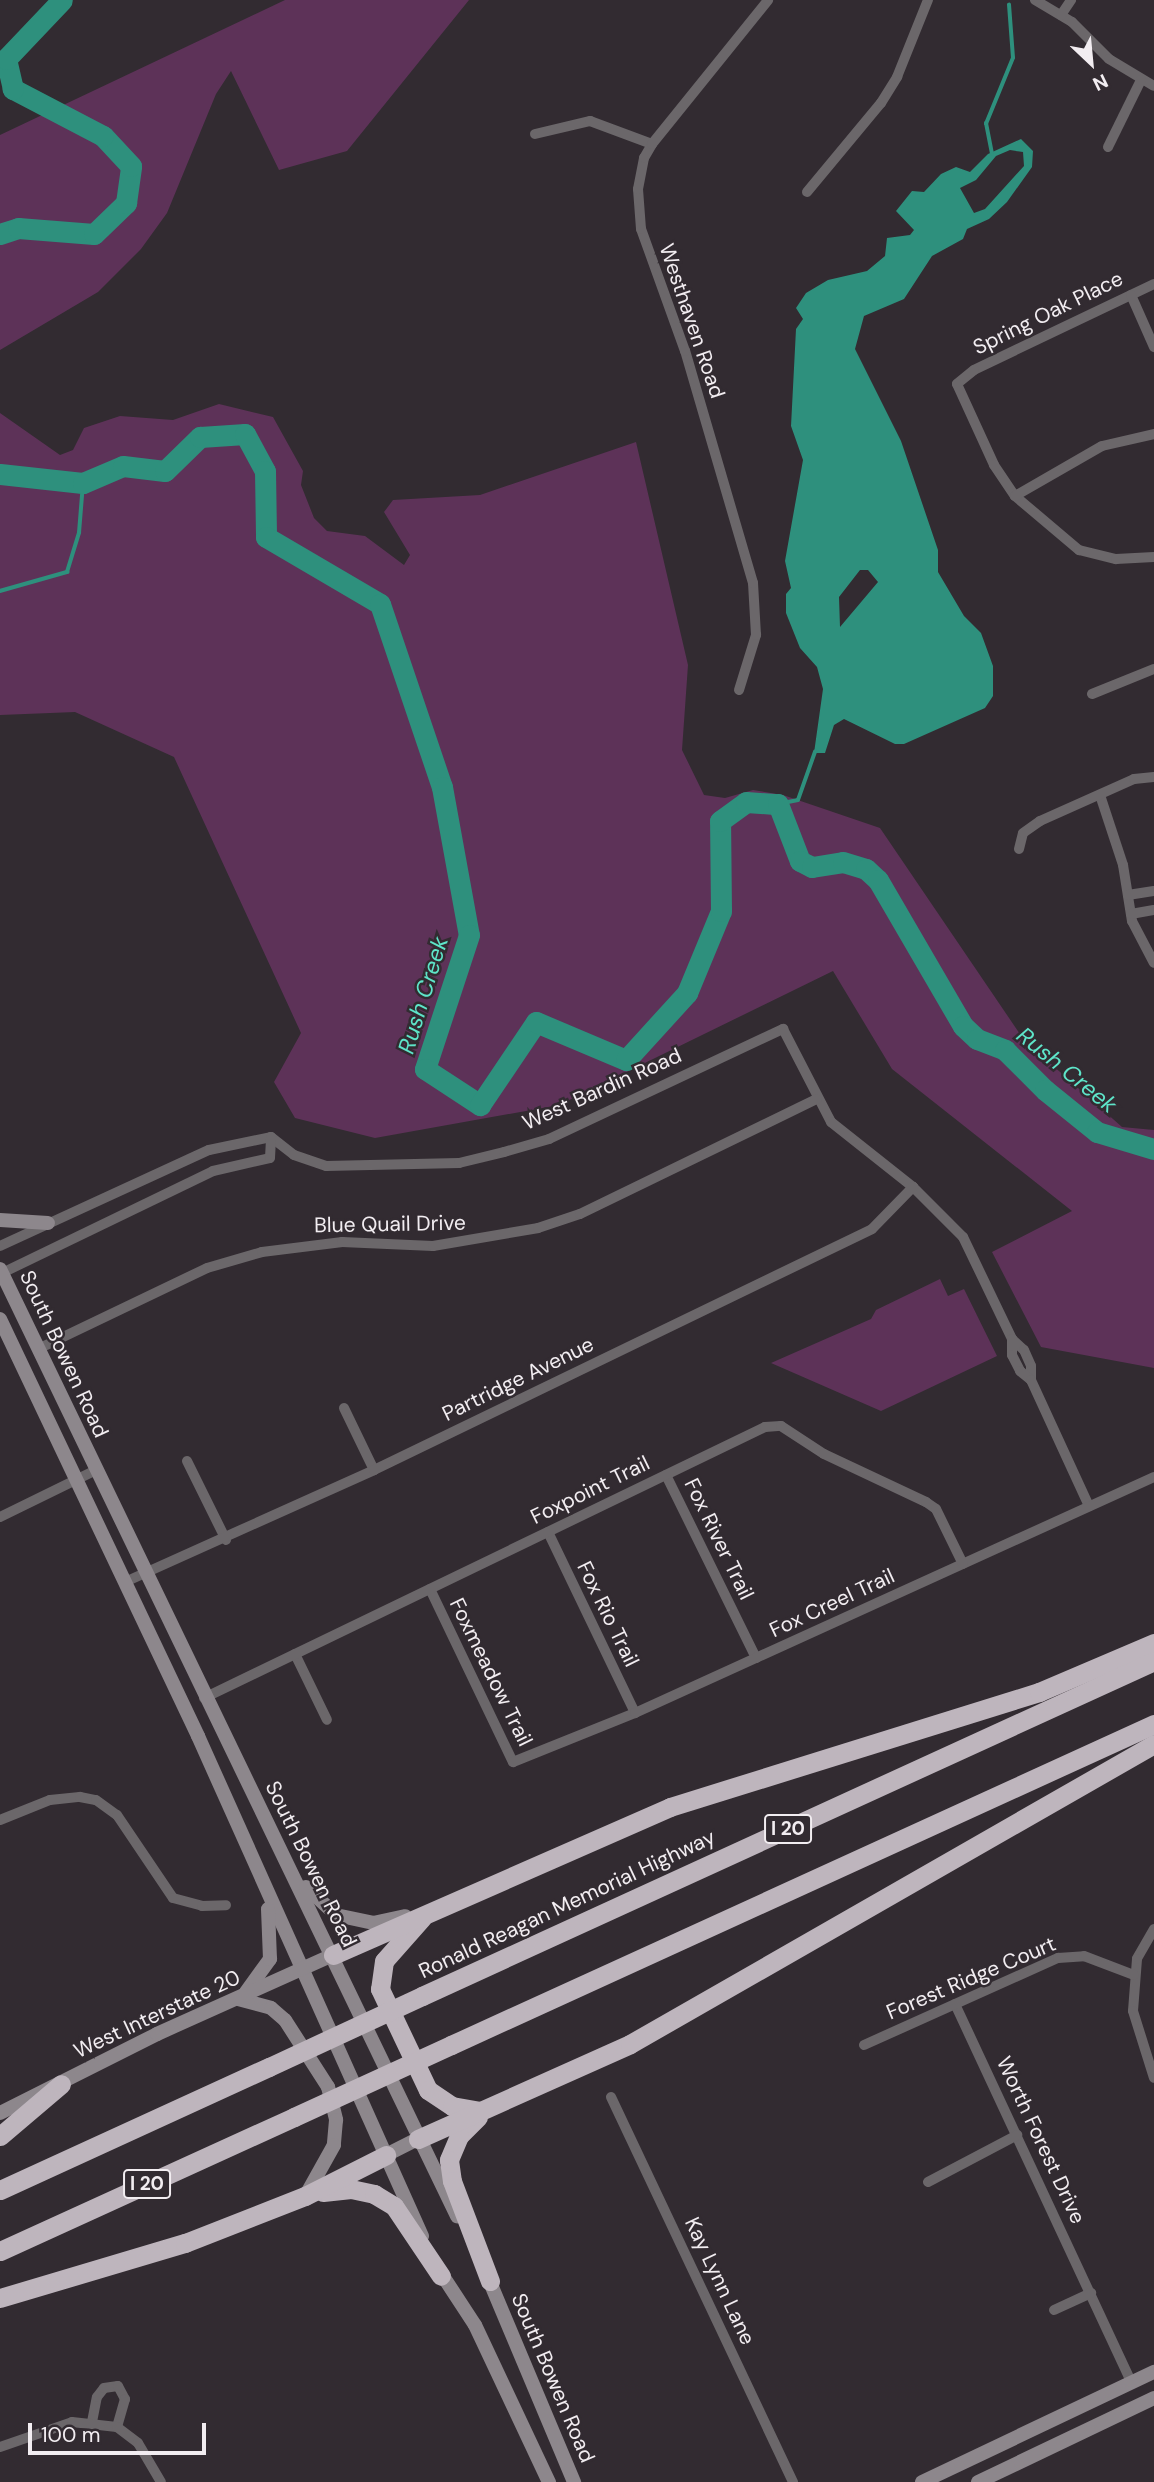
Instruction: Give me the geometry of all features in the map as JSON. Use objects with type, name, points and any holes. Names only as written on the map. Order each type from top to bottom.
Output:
[{"type":"highway","points":[[333,1955],[427,1912],[527,1873],[670,1807],[939,1726],[1039,1692],[1154,1643]]},
{"type":"highway","name":"Ronald Reagan Memorial Highway","points":[[0,2190],[1154,1661]]},
{"type":"highway","name":"I 20","points":[[0,2252],[1154,1724]]},
{"type":"highway","points":[[418,2139],[630,2044],[721,1995],[1154,1744]]},
{"type":"highway","points":[[427,1912],[384,1961],[380,1989],[414,2069],[428,2090],[453,2106],[481,2111]]},
{"type":"highway","points":[[0,2136],[61,2084]]},
{"type":"highway","points":[[490,2281],[452,2182],[449,2160],[466,2126],[510,2099]]},
{"type":"highway","points":[[0,2298],[185,2243],[305,2196],[386,2155]]},
{"type":"highway","points":[[305,2196],[351,2189],[394,2206],[441,2276]]},
{"type":"main road","points":[[0,1220],[48,1223]]},
{"type":"main road","name":"South Bowen Road","points":[[1,1272],[204,1698],[293,1872],[418,2139],[490,2281],[574,2482]]},
{"type":"main road","name":"South Bowen Road","points":[[0,1319],[125,1582],[441,2276],[475,2325],[550,2482]]},
{"type":"main road","points":[[293,1872],[336,1915],[373,1923],[427,1912]]},
{"type":"main road","points":[[266,1894],[270,1959],[239,1998],[271,2008],[285,2020],[328,2087],[336,2120],[334,2145],[305,2196]]},
{"type":"main road","name":"West Interstate 20","points":[[0,2113],[333,1955]]},
{"type":"main road","points":[[386,2155],[418,2139]]},
{"type":"main road","points":[[922,2482],[1154,2372]]},
{"type":"main road","points":[[978,2482],[1154,2398]]},
{"type":"main road","points":[[526,2432],[545,2418]]},
{"type":"street","name":"Westhaven Road","points":[[739,690],[756,635],[753,583],[685,351],[641,229],[638,189],[644,158],[652,144],[768,0]]},
{"type":"street","points":[[807,192],[881,103],[897,77],[928,0]]},
{"type":"street","points":[[1035,0],[1061,15],[1109,59],[1154,86]]},
{"type":"street","points":[[1061,15],[1071,0]]},
{"type":"street","points":[[1108,147],[1141,80]]},
{"type":"street","points":[[535,134],[590,121],[652,144]]},
{"type":"street","name":"Spring Oak Place","points":[[1015,496],[994,465],[965,406],[957,384],[959,379],[1154,284]]},
{"type":"street","points":[[1132,295],[1154,347]]},
{"type":"street","points":[[1154,434],[1102,446],[1015,496],[1079,550],[1116,559],[1154,557]]},
{"type":"street","points":[[1092,694],[1154,670]]},
{"type":"street","points":[[1019,849],[1023,833],[1040,821],[1133,779],[1154,777]]},
{"type":"street","points":[[1100,795],[1131,914],[1154,963]]},
{"type":"street","points":[[1128,895],[1154,891]]},
{"type":"street","points":[[1131,914],[1154,910]]},
{"type":"street","name":"West Bardin Road","points":[[271,1137],[294,1154],[326,1167],[459,1163],[549,1139],[782,1028],[817,1099]]},
{"type":"street","points":[[817,1099],[845,1137],[913,1187],[963,1237],[1012,1339],[1012,1355],[1020,1371],[1031,1380],[1089,1506]]},
{"type":"street","name":"Blue Quail Drive","points":[[38,1349],[207,1268],[262,1252],[342,1242],[433,1246],[538,1228],[580,1214],[817,1099]]},
{"type":"street","points":[[0,1246],[209,1150],[271,1137],[270,1158],[191,1181],[1,1272]]},
{"type":"street","name":"Partridge Avenue","points":[[125,1582],[226,1540],[872,1229],[913,1187]]},
{"type":"street","points":[[344,1408],[374,1470]]},
{"type":"street","name":"Foxpoint Trail","points":[[204,1698],[765,1427],[781,1426],[824,1454],[936,1509],[963,1564]]},
{"type":"street","points":[[187,1461],[226,1540]]},
{"type":"street","points":[[0,1517],[96,1470]]},
{"type":"street","name":"Fox River Trail","points":[[666,1475],[756,1658]]},
{"type":"street","name":"Fox Creel Trail","points":[[524,1760],[635,1713],[1154,1477]]},
{"type":"street","name":"Fox Rio Trail","points":[[548,1532],[635,1713]]},
{"type":"street","name":"Foxmeadow Trail","points":[[430,1589],[513,1762],[524,1760]]},
{"type":"street","points":[[295,1654],[327,1720]]},
{"type":"street","points":[[0,1820],[50,1800],[80,1797],[96,1800],[117,1815],[173,1898],[202,1906],[226,1905]]},
{"type":"street","points":[[1154,1929],[1137,1959],[1133,2011],[1154,2078]]},
{"type":"street","name":"Forest Ridge Court","points":[[864,2045],[1058,1958],[1084,1956],[1135,1975]]},
{"type":"street","name":"Worth Forest Drive","points":[[955,2004],[1132,2383]]},
{"type":"street","name":"Kay Lynn Lane","points":[[611,2097],[793,2482]]},
{"type":"street","points":[[928,2182],[1017,2135]]},
{"type":"street","points":[[1054,2310],[1091,2292]]},
{"type":"street","points":[[92,2422],[97,2397],[104,2388],[118,2386],[125,2399],[117,2427]]},
{"type":"street","points":[[0,2447],[72,2422],[92,2422],[117,2427],[138,2443],[160,2482]]},
{"type":"shaded area","points":[[285,0],[469,0],[347,151],[279,170],[231,71],[216,94],[167,213],[141,249],[98,292],[0,350],[0,135]]},
{"type":"shaded area","points":[[1021,139],[1033,151],[1032,167],[1007,202],[989,219],[967,229],[963,239],[932,256],[904,299],[864,316],[855,349],[901,441],[938,550],[938,572],[964,616],[981,633],[993,666],[993,696],[985,708],[904,744],[895,744],[844,719],[834,725],[825,753],[814,753],[823,689],[817,667],[800,648],[786,613],[786,594],[791,588],[785,561],[803,460],[791,426],[796,329],[803,319],[796,308],[806,293],[828,280],[867,271],[885,256],[887,238],[910,235],[914,230],[896,211],[912,191],[924,192],[941,174],[956,167],[970,172],[988,154]],"holes":[[[1010,150],[1023,152],[1024,166],[985,209],[974,213],[960,188],[976,180],[996,156]],[[860,570],[868,570],[878,582],[840,627],[839,597]]]},
{"type":"shaded area","points":[[219,404],[273,417],[303,471],[301,485],[314,518],[327,531],[365,536],[404,565],[410,555],[384,512],[393,500],[480,495],[636,442],[688,665],[682,750],[704,795],[725,798],[753,790],[783,795],[880,828],[1024,1040],[1122,1127],[1154,1130],[1154,1368],[1041,1347],[992,1252],[1072,1211],[892,1069],[833,971],[559,1105],[375,1138],[295,1118],[274,1082],[301,1033],[174,757],[75,712],[0,715],[0,413],[60,455],[73,450],[84,428],[120,416],[173,420]]},
{"type":"shaded area","points":[[940,1279],[948,1296],[964,1289],[997,1356],[881,1411],[771,1363],[871,1319],[876,1310]]},
{"type":"waterway","name":"Rush Creek","points":[[0,234],[18,228],[94,234],[126,203],[131,166],[103,136],[13,89],[6,59],[62,0]]},
{"type":"waterway","points":[[992,154],[986,124],[1013,58],[1009,5]]},
{"type":"waterway","name":"Rush Creek","points":[[0,474],[83,483],[123,466],[165,471],[200,437],[245,434],[265,471],[266,537],[380,604],[442,787],[469,935],[425,1069],[480,1105],[536,1022],[626,1060],[687,993],[721,911],[720,821],[746,802],[778,804],[800,861],[812,867],[843,862],[866,869],[878,880],[963,1026],[977,1039],[1005,1050],[1045,1090],[1097,1132],[1154,1149]]},
{"type":"waterway","points":[[0,591],[67,572],[79,533],[83,483]]},
{"type":"waterway","points":[[778,804],[798,800],[815,752]]}]
